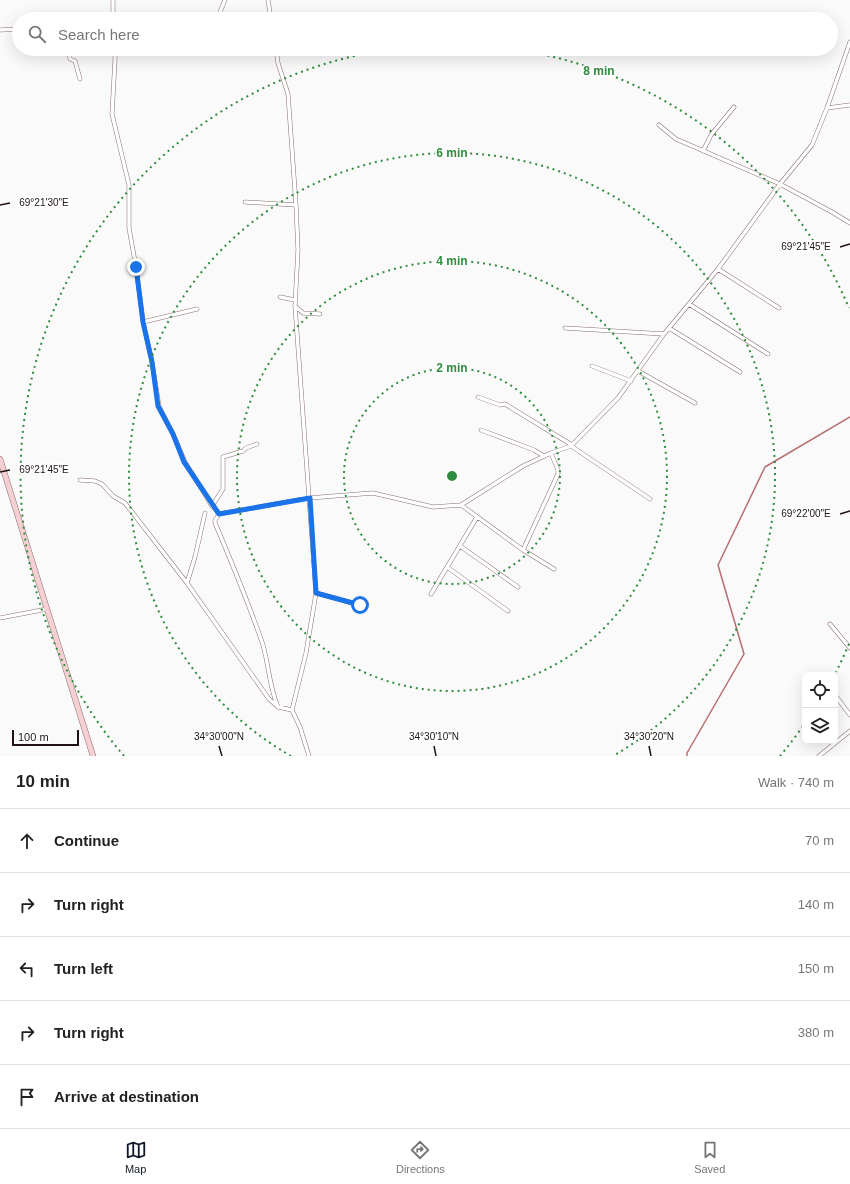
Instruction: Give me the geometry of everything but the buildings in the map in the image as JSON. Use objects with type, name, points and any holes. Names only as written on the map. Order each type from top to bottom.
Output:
[{"type":"main road","points":[[0,459],[93,756]]},
{"type":"street","points":[[113,0],[113,12]]},
{"type":"street","points":[[220,12],[225,0]]},
{"type":"street","points":[[268,0],[270,12]]},
{"type":"street","points":[[0,30],[12,29]]},
{"type":"street","points":[[278,707],[273,695],[262,644],[244,592],[215,523],[215,520],[219,514],[310,498],[373,493],[433,507],[460,505],[523,466],[551,453],[572,446],[618,398],[664,334],[718,269],[780,184],[812,145],[827,108],[850,42]]},
{"type":"street","points":[[70,56],[70,60],[75,61],[80,79]]},
{"type":"street","points":[[115,56],[112,114],[129,185],[129,228],[143,322],[152,362],[158,406],[173,434],[184,462],[212,506],[219,514]]},
{"type":"street","points":[[277,56],[288,94],[298,250],[295,306],[316,593],[306,653],[292,710],[300,727],[309,756]]},
{"type":"street","points":[[827,108],[850,105]]},
{"type":"street","points":[[704,150],[711,135],[734,107]]},
{"type":"street","points":[[659,125],[676,139],[780,184],[850,223]]},
{"type":"street","points":[[245,202],[296,205]]},
{"type":"street","points":[[718,269],[779,308]]},
{"type":"street","points":[[280,297],[295,300]]},
{"type":"street","points":[[689,304],[768,354]]},
{"type":"street","points":[[295,306],[303,313],[320,314]]},
{"type":"street","points":[[143,322],[197,309]]},
{"type":"street","points":[[565,328],[664,334]]},
{"type":"street","points":[[669,328],[740,372]]},
{"type":"street","points":[[592,366],[631,381]]},
{"type":"street","points":[[638,371],[696,403]]},
{"type":"street","points":[[478,397],[500,405],[505,404],[572,446],[650,500]]},
{"type":"street","points":[[481,430],[534,450],[544,456]]},
{"type":"street","points":[[212,506],[223,489],[223,457],[243,451],[246,448],[257,444]]},
{"type":"street","points":[[523,550],[558,474],[558,470],[551,453]]},
{"type":"street","points":[[80,480],[102,484],[113,496],[125,502],[187,583],[269,699],[278,707],[292,710]]},
{"type":"street","points":[[460,505],[554,570]]},
{"type":"street","points":[[187,583],[195,557],[205,513]]},
{"type":"street","points":[[432,594],[477,517]]},
{"type":"street","points":[[460,546],[518,587]]},
{"type":"street","points":[[447,566],[508,611]]},
{"type":"street","points":[[316,593],[360,605]]},
{"type":"street","points":[[0,618],[47,609]]},
{"type":"street","points":[[830,624],[850,648]]},
{"type":"street","points":[[838,699],[850,715]]},
{"type":"street","points":[[819,756],[850,731]]},
{"type":"waterway","points":[[687,756],[687,753],[744,654],[718,565],[765,467],[850,417]]},
{"type":"route","points":[[136,267],[143,322],[152,362],[158,406],[173,434],[184,462],[212,506],[219,514],[310,498],[316,593],[360,605]]}]
